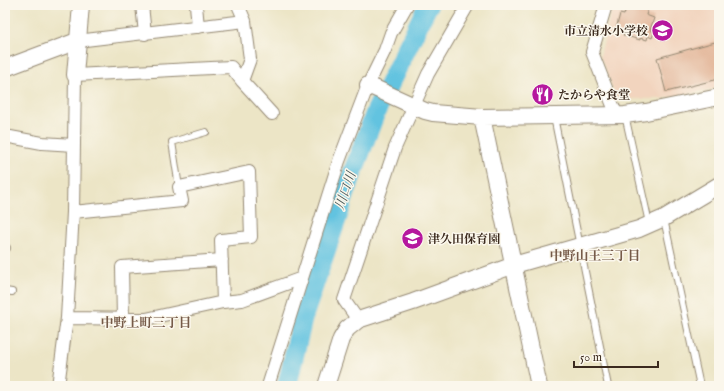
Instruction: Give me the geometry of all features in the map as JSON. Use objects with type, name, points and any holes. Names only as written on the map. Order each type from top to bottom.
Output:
[{"type":"street","points":[[56,385],[67,318],[73,212],[75,76],[81,5]]},
{"type":"street","points":[[142,5],[145,34]]},
{"type":"street","points":[[196,5],[198,27]]},
{"type":"street","points":[[238,5],[245,21],[250,59],[242,81]]},
{"type":"street","points":[[268,386],[339,161],[391,34],[407,5]]},
{"type":"street","points":[[358,320],[344,300],[390,161],[412,105],[468,5]]},
{"type":"street","points":[[606,5],[592,52],[620,115]]},
{"type":"street","points":[[5,68],[77,41],[245,21]]},
{"type":"street","points":[[75,76],[231,67],[272,114]]},
{"type":"street","points":[[370,86],[425,111],[482,117],[620,115],[646,112],[719,97]]},
{"type":"street","points":[[482,117],[539,386]]},
{"type":"street","points":[[5,136],[42,143],[74,145]]},
{"type":"street","points":[[73,212],[182,201],[179,187],[249,172],[251,237],[221,240],[223,302]]},
{"type":"street","points":[[326,386],[341,338],[347,329],[358,320],[413,302],[514,265],[580,246],[657,221],[719,185]]},
{"type":"street","points":[[123,318],[122,267],[222,260]]},
{"type":"street","points":[[67,318],[146,319],[223,302],[242,300],[302,278]]},
{"type":"lane","points":[[620,115],[657,221],[700,386]]},
{"type":"lane","points":[[554,116],[608,386]]},
{"type":"lane","points":[[179,187],[172,142],[206,132]]},
{"type":"lane","points":[[5,291],[12,292]]},
{"type":"shaded area","name":"市立清水小学校","points":[[613,5],[719,5],[719,88],[661,99],[617,99],[600,56]]},
{"type":"building","points":[[627,5],[649,5],[646,15],[654,18],[650,30],[654,32],[652,38],[648,36],[647,40],[640,38],[640,40],[623,35],[624,33],[619,32],[619,30],[616,29],[620,14],[624,15]]},
{"type":"building","points":[[715,42],[719,60],[719,79],[666,92],[657,58]]},
{"type":"waterway","name":"川口川","points":[[287,386],[303,317],[351,177],[376,111],[428,5]]},
{"type":"place","name":"市立清水小学校","points":[[663,31]]},
{"type":"place","name":"たからや食堂","points":[[542,95]]},
{"type":"place","name":"津久田保育園","points":[[412,239]]},
{"type":"district","name":"中野山王三丁目","points":[[595,256]]},
{"type":"district","name":"中野上町三丁目","points":[[146,323]]}]
